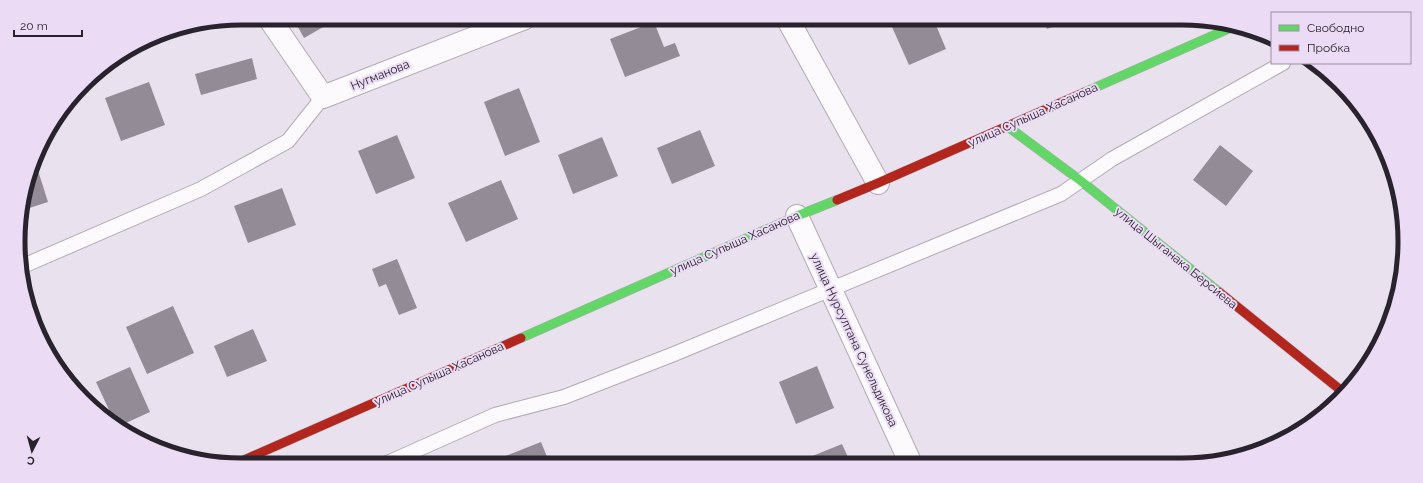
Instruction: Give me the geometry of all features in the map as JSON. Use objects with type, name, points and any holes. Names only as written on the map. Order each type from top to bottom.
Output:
[{"type":"street","points":[[274,25],[323,98]]},
{"type":"street","name":"Нугманова","points":[[323,98],[507,25]]},
{"type":"street","points":[[791,25],[878,183]]},
{"type":"street","name":"улица Супыша Хасанова","points":[[249,458],[797,216],[878,183],[1227,30]]},
{"type":"street","name":"улица Шыганака Берсиева","points":[[1007,126],[1081,181],[1340,389]]},
{"type":"street","name":"улица Нурсултана Сунельдикова","points":[[797,216],[909,458]]},
{"type":"lane","points":[[399,458],[495,415],[564,397],[674,354],[1061,194],[1112,159],[1281,64]]},
{"type":"lane","points":[[26,265],[201,189],[288,141],[323,98]]},
{"type":"building","points":[[297,25],[327,25],[304,38]]},
{"type":"building","points":[[646,25],[655,25],[664,47],[675,43],[680,56],[625,77],[610,39]]},
{"type":"building","points":[[891,25],[936,25],[946,49],[909,65]]},
{"type":"building","points":[[1045,25],[1057,25],[1047,29]]},
{"type":"building","points":[[252,58],[257,79],[201,95],[195,74]]},
{"type":"building","points":[[149,82],[165,125],[121,141],[105,98]]},
{"type":"building","points":[[519,88],[540,142],[505,156],[484,102]]},
{"type":"building","points":[[700,130],[715,166],[672,184],[657,148]]},
{"type":"building","points":[[397,135],[415,178],[376,194],[358,151]]},
{"type":"building","points":[[602,137],[618,176],[573,194],[558,155]]},
{"type":"building","points":[[1220,145],[1253,171],[1226,206],[1193,180]]},
{"type":"building","points":[[37,168],[48,202],[28,209],[32,185]]},
{"type":"building","points":[[501,180],[518,219],[466,242],[448,203]]},
{"type":"building","points":[[282,188],[296,225],[248,243],[234,206]]},
{"type":"building","points":[[397,259],[417,308],[399,315],[386,284],[379,287],[372,269]]},
{"type":"building","points":[[173,306],[194,353],[147,374],[126,327]]},
{"type":"building","points":[[253,329],[267,361],[227,377],[214,346]]},
{"type":"building","points":[[817,366],[834,408],[796,424],[779,382]]},
{"type":"building","points":[[130,367],[150,412],[124,424],[111,414],[96,382]]},
{"type":"building","points":[[541,442],[548,458],[503,458]]},
{"type":"building","points":[[842,444],[848,458],[807,458]]},
{"type":"traffic: fast","points":[[1085,92],[1227,30]]},
{"type":"traffic: fast","points":[[1007,126],[1081,181],[1219,292]]},
{"type":"traffic: fast","points":[[521,338],[797,216],[837,200]]},
{"type":"traffic: jam","points":[[837,200],[1085,92]]},
{"type":"traffic: jam","points":[[1219,292],[1340,389]]},
{"type":"traffic: jam","points":[[249,458],[521,338]]}]
